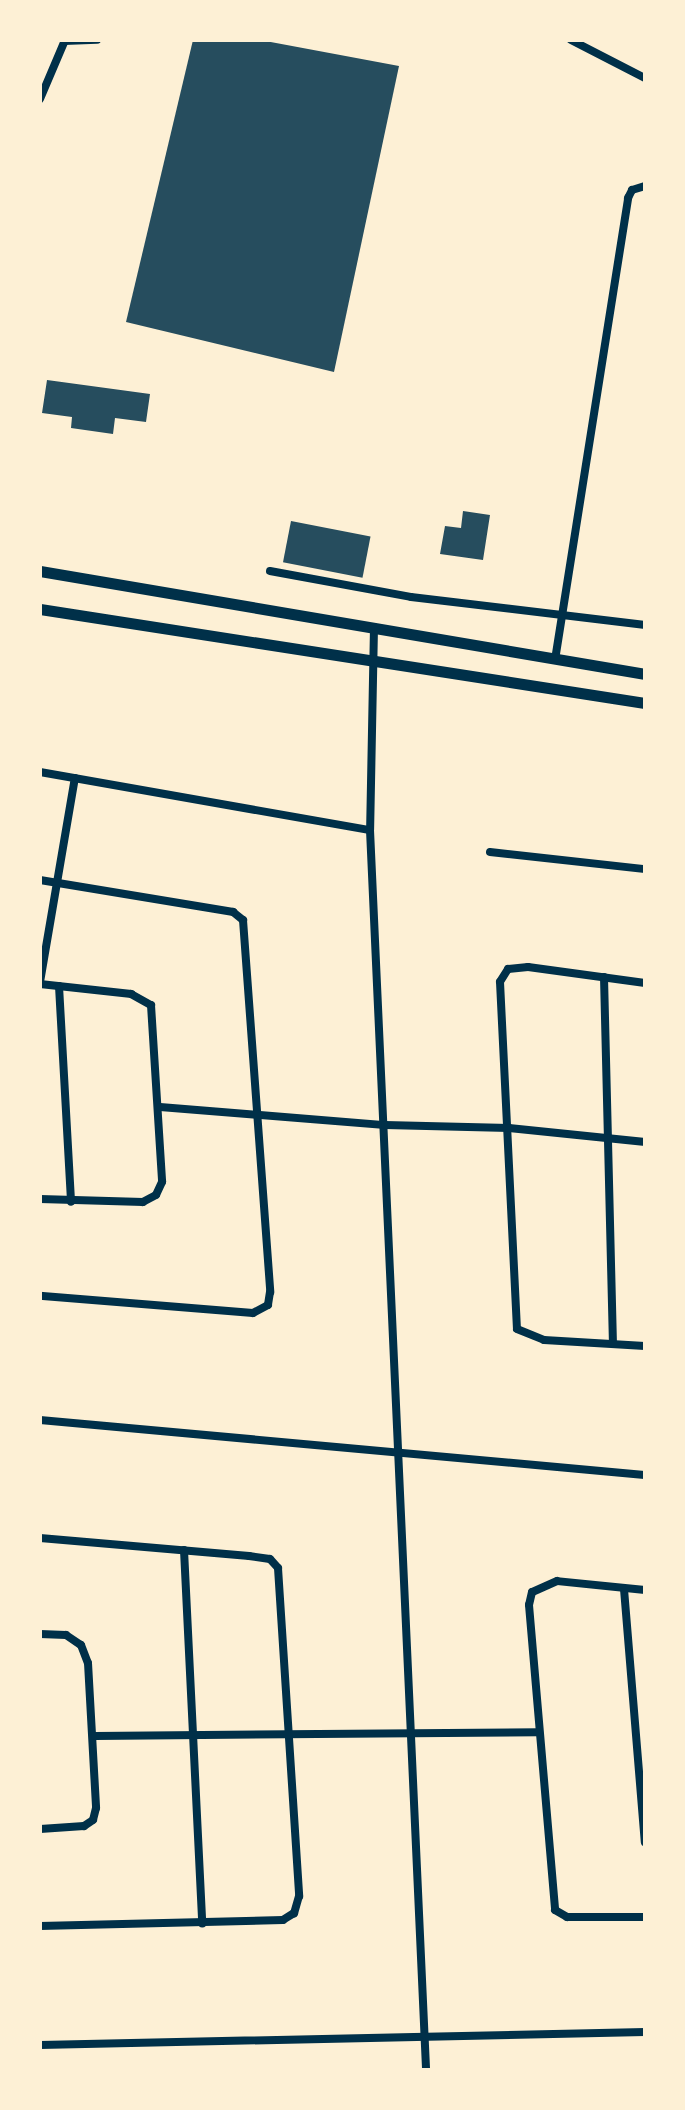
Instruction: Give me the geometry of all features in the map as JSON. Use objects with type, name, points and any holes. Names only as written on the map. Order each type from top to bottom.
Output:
[{"type":"street","points":[[40,99],[65,41],[97,40]]},
{"type":"street","points":[[571,40],[645,78]]},
{"type":"street","points":[[555,660],[628,198],[632,190],[645,186]]},
{"type":"street","points":[[40,571],[645,674]]},
{"type":"street","points":[[270,571],[411,597],[645,625]]},
{"type":"street","points":[[40,609],[375,664],[645,703]]},
{"type":"street","points":[[374,627],[370,830],[414,1734],[426,2070]]},
{"type":"street","points":[[40,772],[370,830]]},
{"type":"street","points":[[40,1199],[143,1202],[156,1195],[162,1182],[160,1107],[151,1005],[131,994],[40,983],[75,778]]},
{"type":"street","points":[[490,852],[645,869]]},
{"type":"street","points":[[40,880],[233,912],[243,920],[270,1292],[262,1310],[40,1296]]},
{"type":"street","points":[[645,983],[528,967],[504,974],[500,1000],[517,1329],[544,1340],[645,1346]]},
{"type":"street","points":[[604,977],[613,1342]]},
{"type":"street","points":[[59,986],[71,1202]]},
{"type":"street","points":[[160,1107],[256,1111],[385,1125],[509,1128],[645,1142]]},
{"type":"street","points":[[40,1420],[400,1449],[645,1475]]},
{"type":"street","points":[[40,1538],[270,1559],[278,1568],[299,1896],[294,1913],[283,1920],[40,1926]]},
{"type":"street","points":[[184,1550],[190,1737],[202,1924]]},
{"type":"street","points":[[645,1590],[557,1581],[532,1592],[538,1732],[555,1910],[567,1917],[645,1917]]},
{"type":"street","points":[[624,1589],[645,1842]]},
{"type":"street","points":[[40,1634],[66,1635],[81,1645],[88,1663],[95,1736],[93,1820],[84,1826],[40,1829]]},
{"type":"street","points":[[95,1736],[291,1737],[538,1732]]},
{"type":"street","points":[[40,2045],[645,2032]]},
{"type":"building","points":[[193,40],[260,40],[399,66],[334,372],[126,322]]},
{"type":"building","points":[[47,380],[150,394],[146,422],[115,418],[113,434],[71,428],[72,417],[42,413]]},
{"type":"building","points":[[463,511],[490,515],[483,560],[440,554],[445,526],[461,528]]},
{"type":"building","points":[[291,521],[371,536],[362,578],[283,562]]}]
